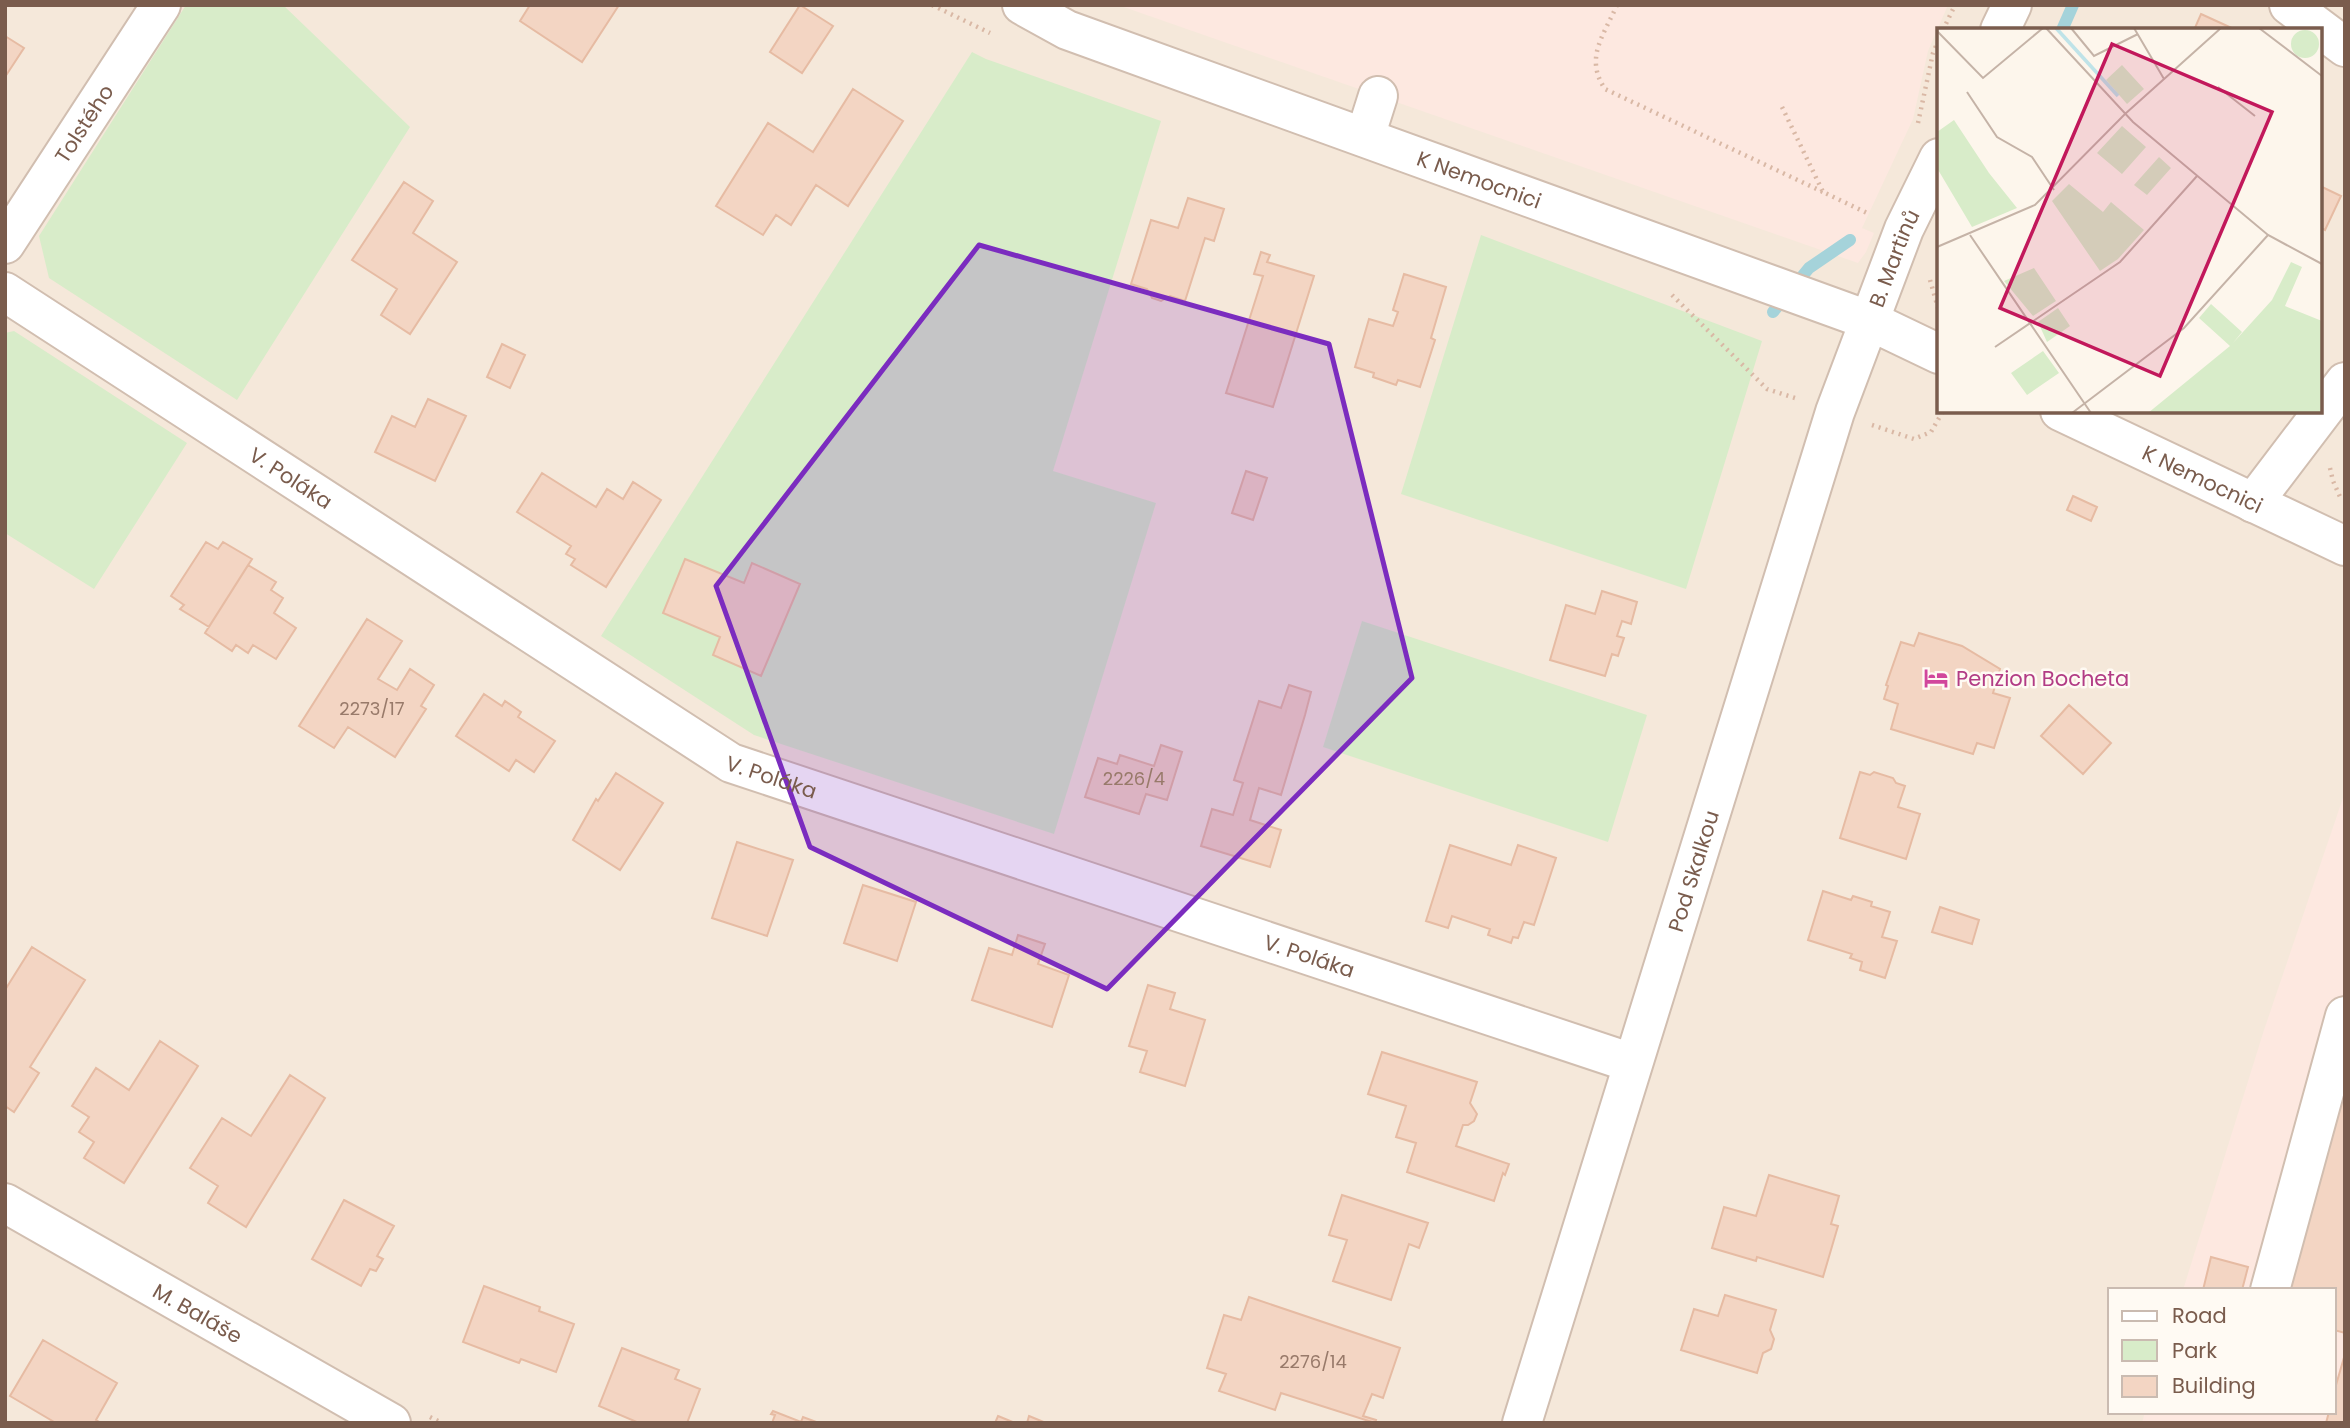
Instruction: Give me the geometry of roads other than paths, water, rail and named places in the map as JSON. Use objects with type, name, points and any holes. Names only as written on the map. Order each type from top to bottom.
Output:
[{"type":"street","name":"Tolstého","points":[[5,244],[161,5]]},
{"type":"street","name":"K Nemocnici","points":[[1022,5],[1075,18],[1365,137],[1868,320],[1937,353]]},
{"type":"street","points":[[2001,28],[2012,5]]},
{"type":"street","points":[[2288,5],[2319,28]]},
{"type":"street","points":[[2322,30],[2345,47]]},
{"type":"street","points":[[1365,137],[1378,96]]},
{"type":"street","name":"B. Martinů","points":[[1868,320],[1904,229],[1937,162]]},
{"type":"street","name":"V. Poláka","points":[[5,292],[731,763],[1632,1063]]},
{"type":"street","name":"Pod Skalkou","points":[[1522,1423],[1835,412],[1868,320]]},
{"type":"street","points":[[2322,412],[2345,382]]},
{"type":"street","name":"K Nemocnici","points":[[2064,413],[2345,546]]},
{"type":"street","points":[[2253,503],[2321,413]]},
{"type":"street","points":[[2271,1288],[2345,1016]]},
{"type":"street","name":"M. Baláše","points":[[5,1203],[391,1423]]},
{"type":"waterway","points":[[2063,28],[2073,5]]},
{"type":"waterway","points":[[1773,312],[1809,268],[1850,240]]},
{"type":"place","name":"Penzion Bocheta","points":[[1936,678]]}]
